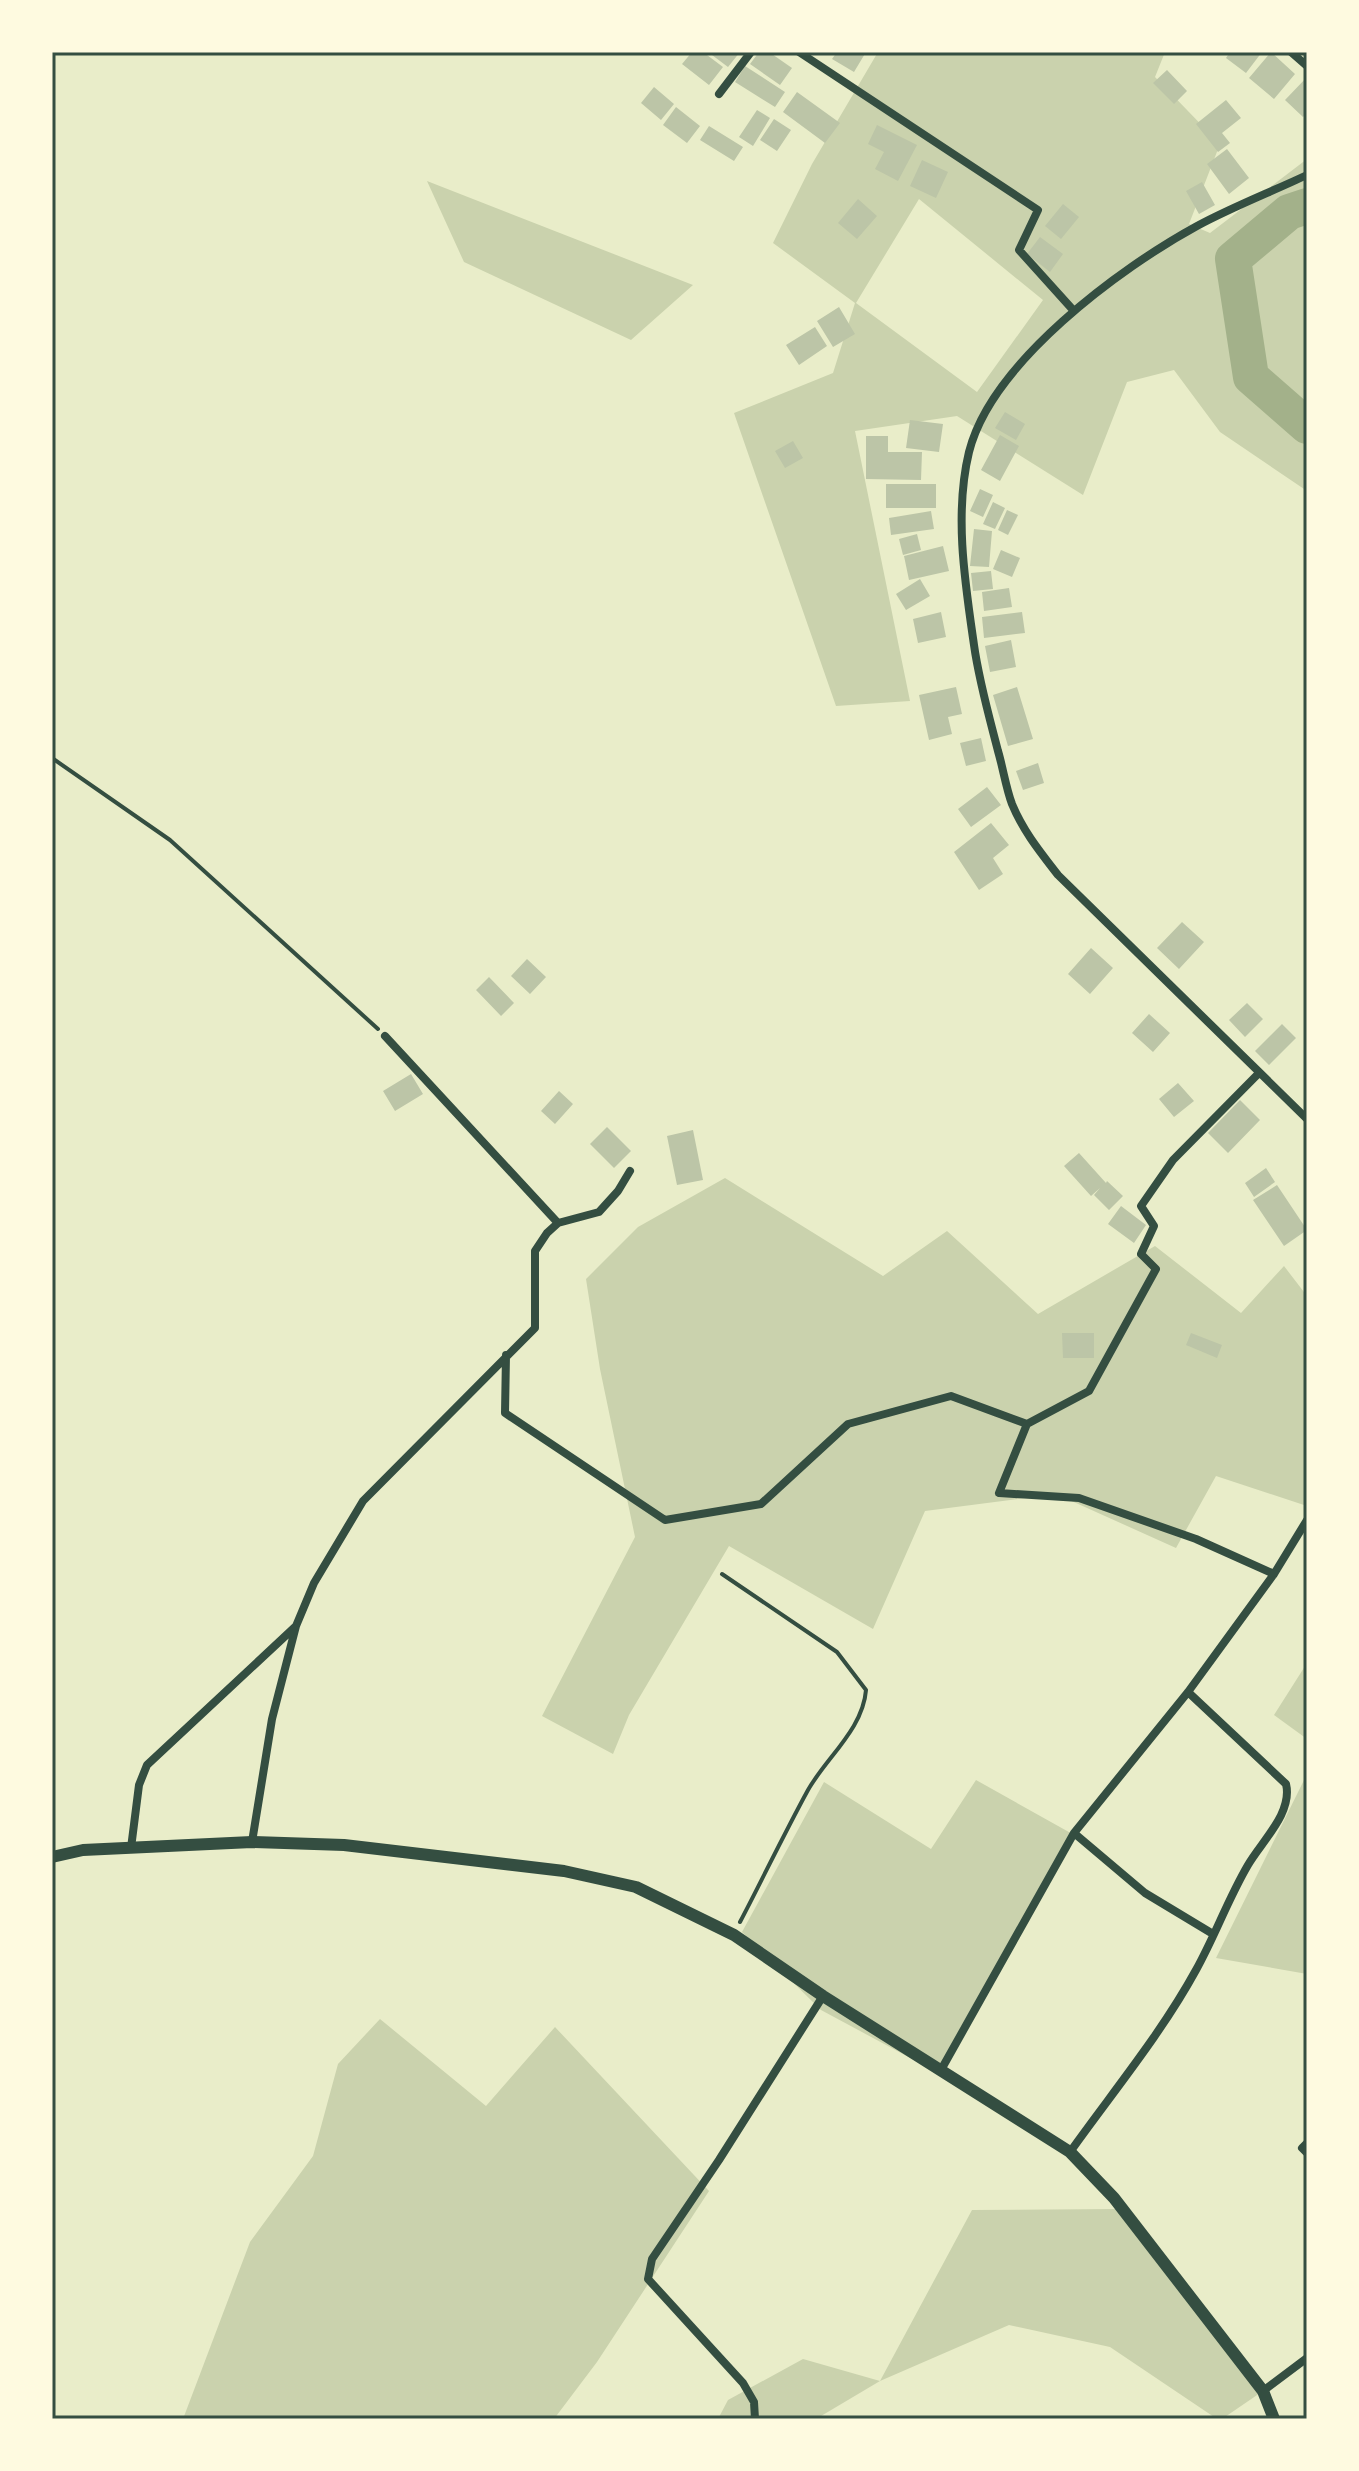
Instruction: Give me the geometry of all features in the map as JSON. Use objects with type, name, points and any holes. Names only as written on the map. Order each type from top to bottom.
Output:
[{"type":"street","points":[[719,94],[751,52]]},
{"type":"street","points":[[799,52],[1038,210],[1019,250],[1074,311]]},
{"type":"street","points":[[1291,52],[1307,66]]},
{"type":"street","points":[[1307,175],[1197,226],[1140,261],[1074,311],[1039,343],[1010,375],[985,413],[969,450],[963,492],[963,572],[979,678],[1012,803],[1032,842],[1058,875],[1307,1119]]},
{"type":"street","points":[[385,1036],[558,1223]]},
{"type":"street","points":[[1259,1073],[1173,1160],[1141,1206],[1154,1226],[1141,1254],[1156,1269],[1089,1391],[1027,1424],[999,1493],[1079,1498],[1196,1539],[1274,1574]]},
{"type":"street","points":[[252,1842],[272,1719],[296,1626],[314,1583],[363,1501],[535,1328],[535,1251],[547,1233],[558,1223],[599,1212],[618,1191],[630,1171]]},
{"type":"street","points":[[506,1355],[505,1413],[665,1520],[761,1504],[848,1424],[951,1396],[1027,1424]]},
{"type":"street","points":[[941,2070],[1074,1833],[1188,1692],[1274,1574],[1307,1520]]},
{"type":"street","points":[[131,1848],[139,1785],[147,1765],[296,1626]]},
{"type":"street","points":[[1070,2152],[1189,1982],[1248,1865],[1285,1808],[1286,1784],[1188,1692]]},
{"type":"street","points":[[1074,1833],[1145,1893],[1213,1934]]},
{"type":"street","points":[[52,1857],[83,1850],[252,1842],[344,1845],[564,1871],[636,1887],[734,1935],[823,1996],[1070,2152],[1114,2198],[1263,2391],[1274,2419]]},
{"type":"street","points":[[755,2419],[754,2402],[743,2383],[648,2279],[652,2259],[823,1996]]},
{"type":"street","points":[[1307,2143],[1302,2148],[1307,2153]]},
{"type":"street","points":[[1263,2391],[1307,2358]]},
{"type":"path","points":[[52,758],[170,840],[385,1036]]},
{"type":"path","points":[[722,1574],[837,1652],[866,1690],[866,1699],[854,1726],[810,1787],[734,1935]]},
{"type":"green space","points":[[878,52],[1165,52],[1155,77],[1220,144],[1189,224],[1210,233],[1307,159],[1307,491],[1220,432],[1174,370],[1127,382],[1083,495],[957,416],[855,431],[910,701],[836,706],[734,413],[833,373],[855,303],[773,243],[812,164]],"holes":[[[919,199],[1043,300],[977,392],[856,303]]]},
{"type":"green space","points":[[427,181],[693,285],[631,340],[464,262]]},
{"type":"green space","points":[[725,1178],[883,1276],[947,1231],[1038,1314],[1155,1246],[1241,1313],[1284,1266],[1307,1296],[1307,1506],[1216,1476],[1176,1548],[1056,1494],[925,1511],[873,1629],[729,1546],[629,1715],[613,1754],[542,1716],[635,1537],[600,1369],[586,1279],[638,1227]]},
{"type":"green space","points":[[1307,1663],[1307,1739],[1274,1715]]},
{"type":"green space","points":[[1307,1774],[1307,1974],[1216,1958]]},
{"type":"green space","points":[[976,1780],[1076,1836],[940,2074],[821,2010],[742,1932],[824,1782],[931,1849]]},
{"type":"green space","points":[[380,2019],[486,2106],[555,2027],[709,2191],[597,2362],[554,2419],[183,2419],[250,2242],[313,2156],[338,2064]]},
{"type":"green space","points":[[1121,2209],[1263,2391],[1222,2419],[1217,2419],[1110,2347],[1009,2325],[880,2381],[972,2210]]},
{"type":"green space","points":[[803,2359],[880,2381],[816,2419],[718,2419],[728,2400]]},
{"type":"building","points":[[692,52],[703,52],[723,67],[709,85],[682,64]]},
{"type":"building","points":[[708,52],[740,52],[728,67]]},
{"type":"building","points":[[759,52],[769,52],[792,68],[780,85],[750,64]]},
{"type":"building","points":[[837,52],[866,52],[854,72],[832,59]]},
{"type":"building","points":[[1230,52],[1262,52],[1246,73],[1226,58]]},
{"type":"building","points":[[1271,52],[1295,74],[1274,99],[1249,78]]},
{"type":"building","points":[[745,66],[785,92],[775,107],[735,82]]},
{"type":"building","points":[[1167,70],[1187,91],[1174,104],[1153,83]]},
{"type":"building","points":[[1307,77],[1307,113],[1303,117],[1285,100]]},
{"type":"building","points":[[654,87],[674,104],[661,120],[641,103]]},
{"type":"building","points":[[797,92],[840,123],[825,143],[783,112]]},
{"type":"building","points":[[1226,100],[1241,118],[1222,133],[1230,143],[1218,152],[1196,124]]},
{"type":"building","points":[[676,107],[700,126],[687,143],[663,125]]},
{"type":"building","points":[[757,110],[770,118],[753,146],[739,137]]},
{"type":"building","points":[[774,119],[791,130],[777,151],[760,140]]},
{"type":"building","points":[[877,125],[917,145],[898,181],[875,169],[884,152],[868,144]]},
{"type":"building","points":[[709,126],[743,147],[734,161],[700,140]]},
{"type":"building","points":[[1227,149],[1249,178],[1229,194],[1207,164]]},
{"type":"building","points":[[922,160],[948,172],[936,198],[910,186]]},
{"type":"building","points":[[1202,182],[1215,205],[1199,214],[1186,191]]},
{"type":"building","points":[[858,199],[877,216],[857,239],[838,223]]},
{"type":"building","points":[[1063,204],[1079,217],[1061,239],[1045,226]]},
{"type":"building","points":[[1040,237],[1063,254],[1050,272],[1027,254]]},
{"type":"building","points":[[839,307],[855,334],[833,347],[817,321]]},
{"type":"building","points":[[815,327],[827,346],[799,365],[786,345]]},
{"type":"building","points":[[1005,412],[1025,424],[1016,440],[995,428]]},
{"type":"building","points":[[910,420],[943,424],[939,452],[906,448]]},
{"type":"building","points":[[1000,435],[1019,446],[1000,481],[981,470]]},
{"type":"building","points":[[866,436],[888,436],[888,452],[922,452],[921,480],[866,479]]},
{"type":"building","points":[[793,441],[803,458],[785,468],[775,451]]},
{"type":"building","points":[[886,484],[936,484],[936,508],[886,508]]},
{"type":"building","points":[[980,489],[993,495],[983,517],[970,511]]},
{"type":"building","points":[[993,502],[1005,508],[995,529],[983,524]]},
{"type":"building","points":[[1007,510],[1018,515],[1008,535],[998,530]]},
{"type":"building","points":[[931,511],[934,529],[891,535],[889,518]]},
{"type":"building","points":[[974,529],[992,531],[989,567],[970,566]]},
{"type":"building","points":[[917,534],[921,550],[903,555],[899,539]]},
{"type":"building","points":[[943,546],[949,571],[909,580],[904,556]]},
{"type":"building","points":[[1001,550],[1020,558],[1012,577],[993,569]]},
{"type":"building","points":[[991,571],[993,589],[973,591],[971,573]]},
{"type":"building","points":[[920,579],[930,596],[906,610],[896,594]]},
{"type":"building","points":[[1009,588],[1012,607],[984,611],[982,592]]},
{"type":"building","points":[[941,612],[946,637],[918,643],[913,619]]},
{"type":"building","points":[[1022,612],[1025,633],[984,638],[982,617]]},
{"type":"building","points":[[1011,640],[1016,667],[990,672],[985,646]]},
{"type":"building","points":[[956,687],[962,714],[948,717],[952,734],[929,740],[919,695]]},
{"type":"building","points":[[1017,687],[1033,739],[1008,746],[993,695]]},
{"type":"building","points":[[981,738],[986,761],[966,766],[960,743]]},
{"type":"building","points":[[1038,763],[1044,783],[1023,790],[1016,771]]},
{"type":"building","points":[[987,787],[1001,805],[971,827],[958,809]]},
{"type":"building","points":[[991,823],[1009,845],[993,858],[1003,874],[979,890],[954,852]]},
{"type":"building","points":[[1182,922],[1204,942],[1179,969],[1157,948]]},
{"type":"building","points":[[1091,948],[1113,968],[1090,994],[1068,974]]},
{"type":"building","points":[[527,959],[546,977],[530,994],[511,976]]},
{"type":"building","points":[[489,977],[514,1003],[501,1016],[476,990]]},
{"type":"building","points":[[1247,1003],[1263,1019],[1245,1037],[1229,1020]]},
{"type":"building","points":[[1149,1014],[1170,1033],[1153,1052],[1132,1033]]},
{"type":"building","points":[[1282,1024],[1296,1038],[1269,1065],[1255,1051]]},
{"type":"building","points":[[411,1074],[423,1094],[395,1111],[383,1091]]},
{"type":"building","points":[[1178,1083],[1194,1101],[1174,1117],[1159,1099]]},
{"type":"building","points":[[559,1091],[573,1104],[555,1124],[541,1111]]},
{"type":"building","points":[[1240,1100],[1260,1120],[1228,1153],[1208,1133]]},
{"type":"building","points":[[607,1127],[631,1151],[614,1168],[590,1144]]},
{"type":"building","points":[[693,1130],[703,1180],[677,1185],[667,1136]]},
{"type":"building","points":[[1079,1153],[1106,1183],[1123,1196],[1109,1210],[1094,1195],[1100,1188],[1091,1196],[1064,1166]]},
{"type":"building","points":[[1266,1168],[1275,1182],[1254,1197],[1245,1183]]},
{"type":"building","points":[[1277,1185],[1307,1230],[1284,1246],[1253,1200]]},
{"type":"building","points":[[1121,1206],[1146,1225],[1134,1243],[1108,1224]]},
{"type":"building","points":[[1062,1333],[1094,1333],[1094,1358],[1063,1358]]},
{"type":"building","points":[[1191,1333],[1222,1345],[1217,1358],[1186,1345]]},
{"type":"waterway","points":[[1307,206],[1289,212],[1233,259],[1251,377],[1307,426]]}]
